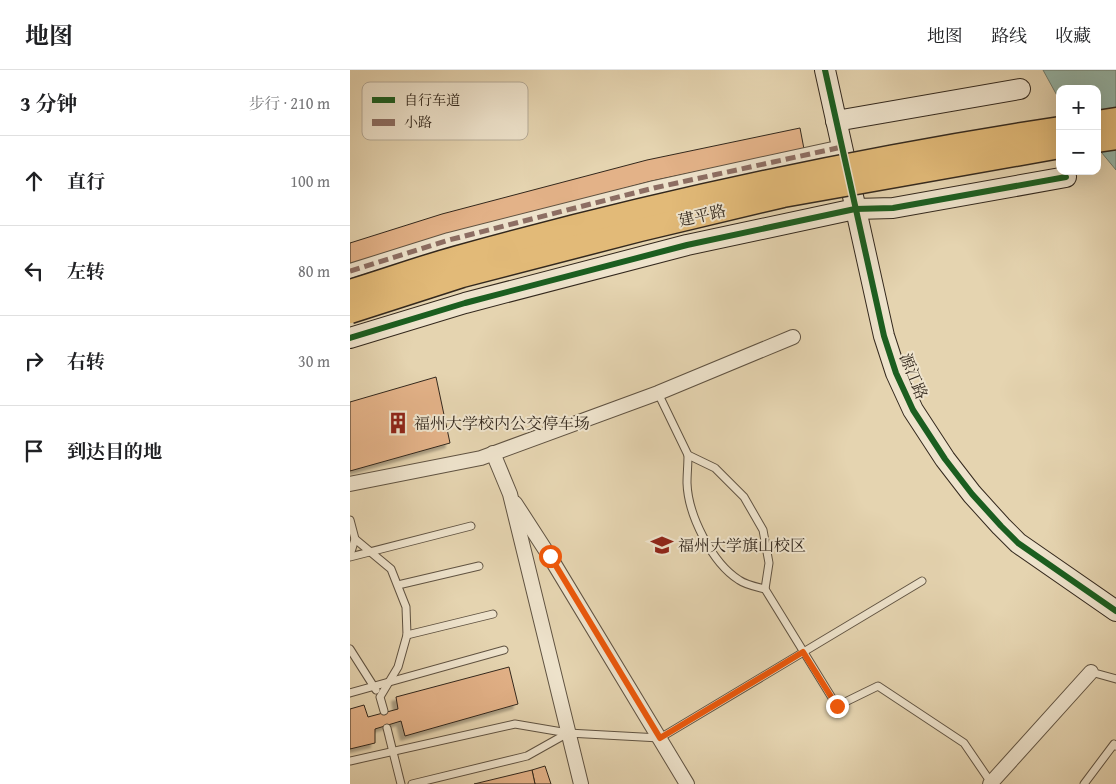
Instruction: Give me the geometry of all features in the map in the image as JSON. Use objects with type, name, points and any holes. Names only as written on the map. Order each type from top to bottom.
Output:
[{"type":"main road","points":[[1101,121],[1116,119]]},
{"type":"main road","name":"建平路","points":[[350,291],[457,257],[635,211],[751,184],[1006,136],[1056,129]]},
{"type":"main road","points":[[1101,140],[1116,138]]},
{"type":"main road","name":"建平路","points":[[350,312],[462,276],[640,230],[783,196],[1056,148]]},
{"type":"street","name":"源江路","points":[[825,70],[884,336],[904,392],[926,431],[972,494],[1001,526],[1018,542],[1116,611]]},
{"type":"street","points":[[836,121],[1020,89]]},
{"type":"street","points":[[350,271],[449,240],[654,188],[842,147]]},
{"type":"street","points":[[350,338],[465,302],[686,245],[855,209],[893,208],[1066,177]]},
{"type":"street","points":[[350,484],[481,458],[658,393],[793,337]]},
{"type":"street","points":[[493,453],[510,494],[581,784]]},
{"type":"street","points":[[510,494],[550,556],[688,784]]},
{"type":"street","points":[[991,784],[1091,672]]},
{"type":"lane","points":[[658,393],[688,456],[687,485],[694,515],[707,544],[723,566],[740,581],[765,590],[837,706],[878,686],[964,743],[991,784]]},
{"type":"lane","points":[[688,456],[715,468],[744,497],[759,522],[763,530],[770,563],[765,590]]},
{"type":"lane","points":[[350,520],[355,539],[350,556]]},
{"type":"lane","points":[[350,556],[471,526]]},
{"type":"lane","points":[[355,539],[392,569],[406,608],[407,635],[398,667],[380,697]]},
{"type":"lane","points":[[398,585],[479,566]]},
{"type":"lane","points":[[350,761],[515,724],[568,733],[660,738],[922,581]]},
{"type":"lane","points":[[407,635],[493,614]]},
{"type":"lane","points":[[350,649],[380,697],[384,711]]},
{"type":"lane","points":[[350,693],[504,650]]},
{"type":"lane","points":[[1091,672],[1116,679]]},
{"type":"lane","points":[[387,728],[401,784]]},
{"type":"lane","points":[[412,784],[527,756],[568,733]]},
{"type":"lane","points":[[1084,784],[1114,744],[1116,746]]},
{"type":"shaded area","points":[[1043,70],[1116,70],[1116,170],[1101,152],[1101,85],[1056,85],[1056,94]]},
{"type":"building","points":[[800,128],[804,149],[652,181],[448,235],[350,265],[350,243],[442,214],[647,160]]},
{"type":"building","name":"福州大学校内公交停车场","points":[[436,377],[450,443],[350,471],[350,402]]},
{"type":"building","points":[[509,667],[518,704],[405,736],[401,721],[375,729],[375,743],[350,749],[350,709],[364,705],[368,717],[398,709],[396,697]]},
{"type":"building","points":[[545,766],[551,784],[535,784],[532,770]]},
{"type":"building","points":[[532,770],[535,784],[474,784]]},
{"type":"marked path","points":[[350,271],[449,240],[654,188],[842,147]]},
{"type":"cycle path","points":[[825,70],[884,336],[896,373],[913,410],[945,459],[972,494],[1018,543],[1116,611]]},
{"type":"cycle path","points":[[350,338],[465,303],[687,245],[855,209],[893,208],[1066,177]]},
{"type":"place","name":"福州大学校内公交停车场","points":[[398,423]]},
{"type":"place","name":"福州大学旗山校区","points":[[662,545]]},
{"type":"route","points":[[550,556],[660,738],[803,652],[837,706]]}]
